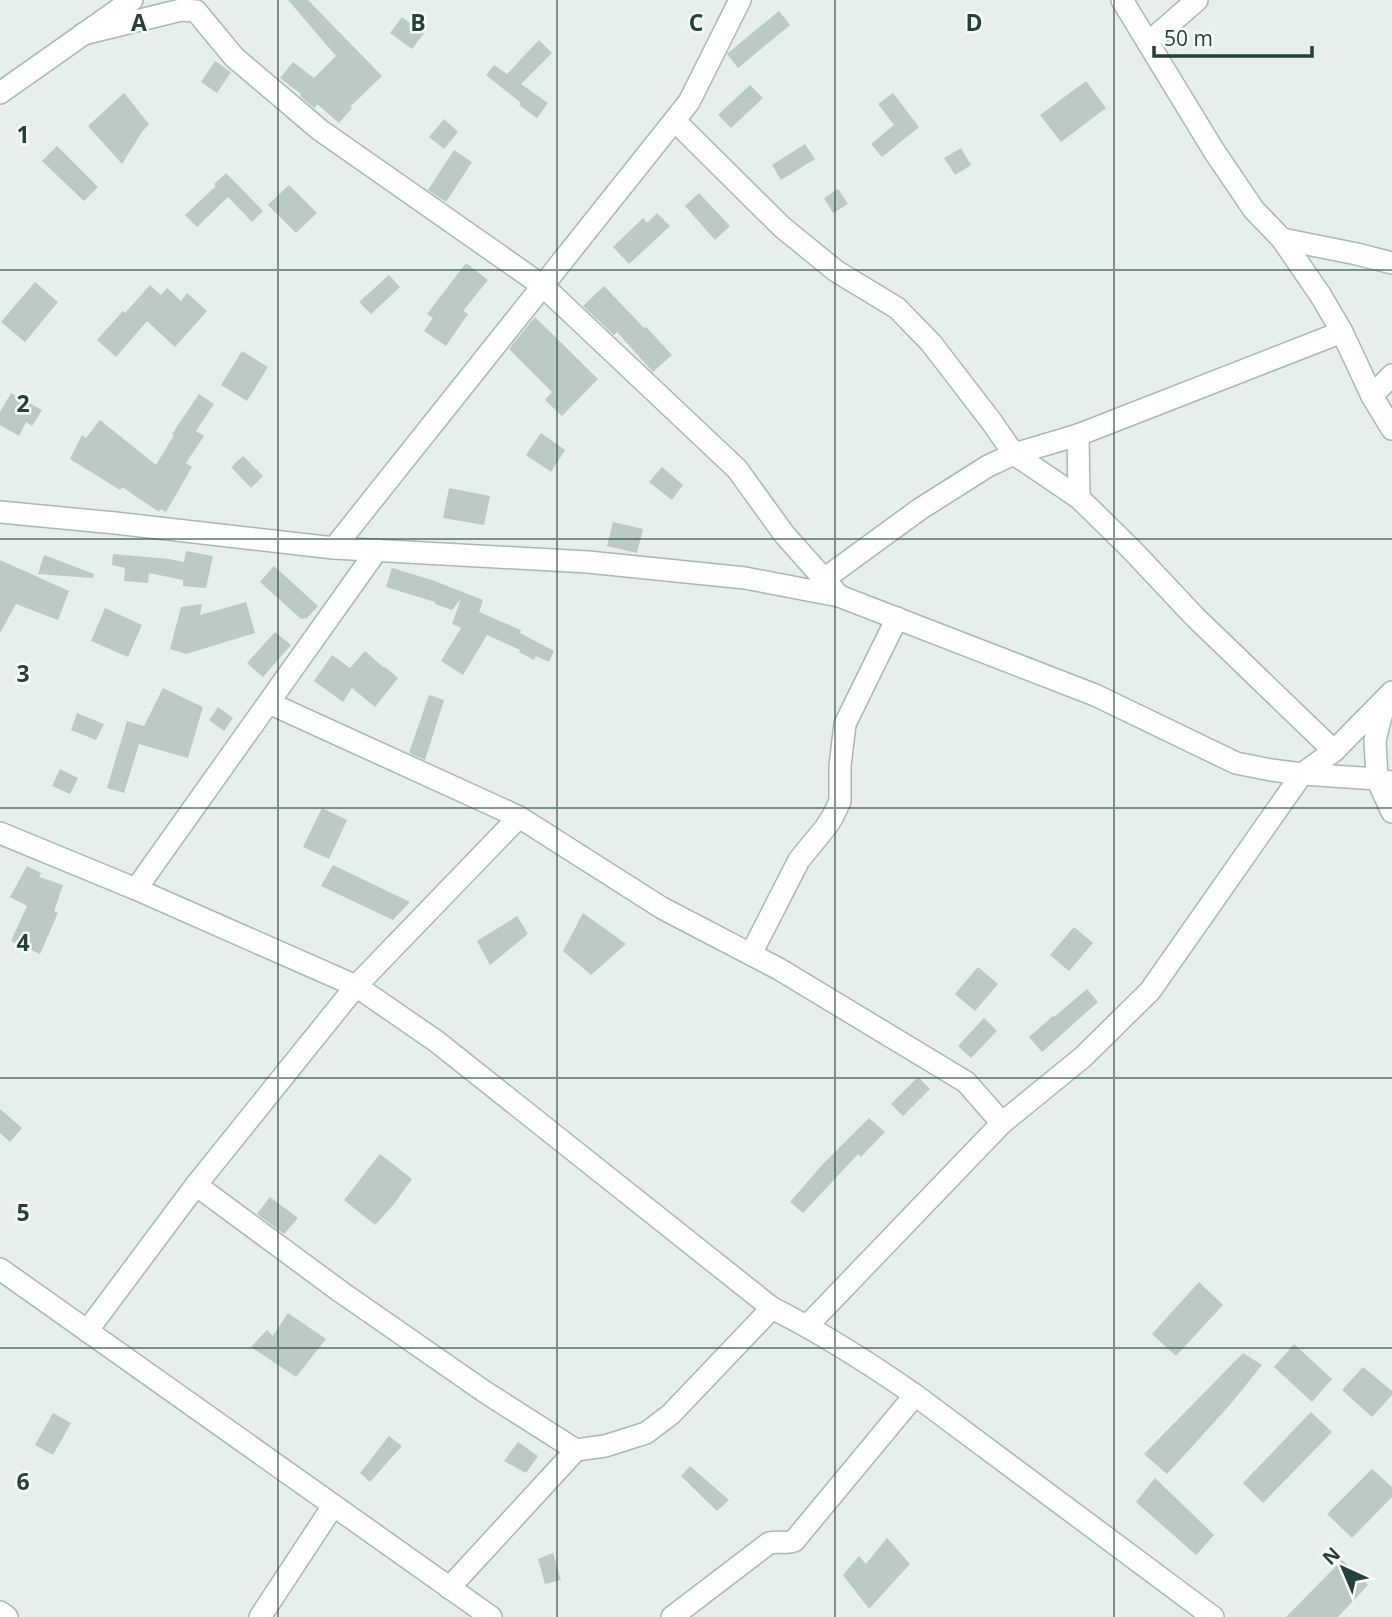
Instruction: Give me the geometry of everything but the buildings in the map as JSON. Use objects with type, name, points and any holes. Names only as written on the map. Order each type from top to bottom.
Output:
[{"type":"street","points":[[0,93],[132,0]]},
{"type":"street","points":[[334,548],[675,121],[689,102],[740,0]]},
{"type":"street","points":[[1122,0],[1214,151],[1254,210],[1282,239],[1321,296],[1342,332],[1371,396],[1392,429]]},
{"type":"street","points":[[1148,43],[1197,0]]},
{"type":"street","points":[[83,34],[181,10],[196,11],[234,57],[320,130],[543,286],[737,469],[784,534],[839,596]]},
{"type":"street","points":[[675,121],[782,227],[836,271],[897,308],[931,343],[1014,454],[1079,498],[1195,617],[1334,751]]},
{"type":"street","points":[[1282,239],[1392,263]]},
{"type":"street","points":[[824,579],[988,466],[1014,454],[1078,435],[1342,332]]},
{"type":"street","points":[[1371,396],[1392,375]]},
{"type":"street","points":[[1078,435],[1079,498]]},
{"type":"street","points":[[0,512],[334,548],[588,562],[745,578],[839,596],[1094,695],[1236,763],[1302,774],[1385,781]]},
{"type":"street","points":[[136,889],[377,550]]},
{"type":"street","points":[[751,954],[799,860],[826,827],[840,801],[840,766],[845,724],[897,618]]},
{"type":"street","points":[[807,1326],[1002,1123],[1083,1057],[1150,991],[1302,774],[1334,751],[1389,696]]},
{"type":"street","points":[[1389,696],[1375,740],[1392,812]]},
{"type":"street","points":[[269,703],[519,817],[662,908],[779,969],[966,1082],[1002,1123]]},
{"type":"street","points":[[87,1331],[196,1185],[356,986],[519,817]]},
{"type":"street","points":[[0,834],[136,889],[356,986],[436,1041],[772,1308],[807,1326],[915,1395],[1213,1617]]},
{"type":"street","points":[[196,1185],[341,1292],[485,1392],[576,1450]]},
{"type":"street","points":[[0,1269],[491,1617]]},
{"type":"street","points":[[449,1588],[576,1450],[605,1446],[646,1433],[671,1414],[772,1308]]},
{"type":"street","points":[[672,1617],[769,1543],[778,1541],[787,1544],[794,1541],[915,1395]]},
{"type":"street","points":[[260,1617],[333,1506]]},
{"type":"street","points":[[0,1612],[7,1617]]}]
